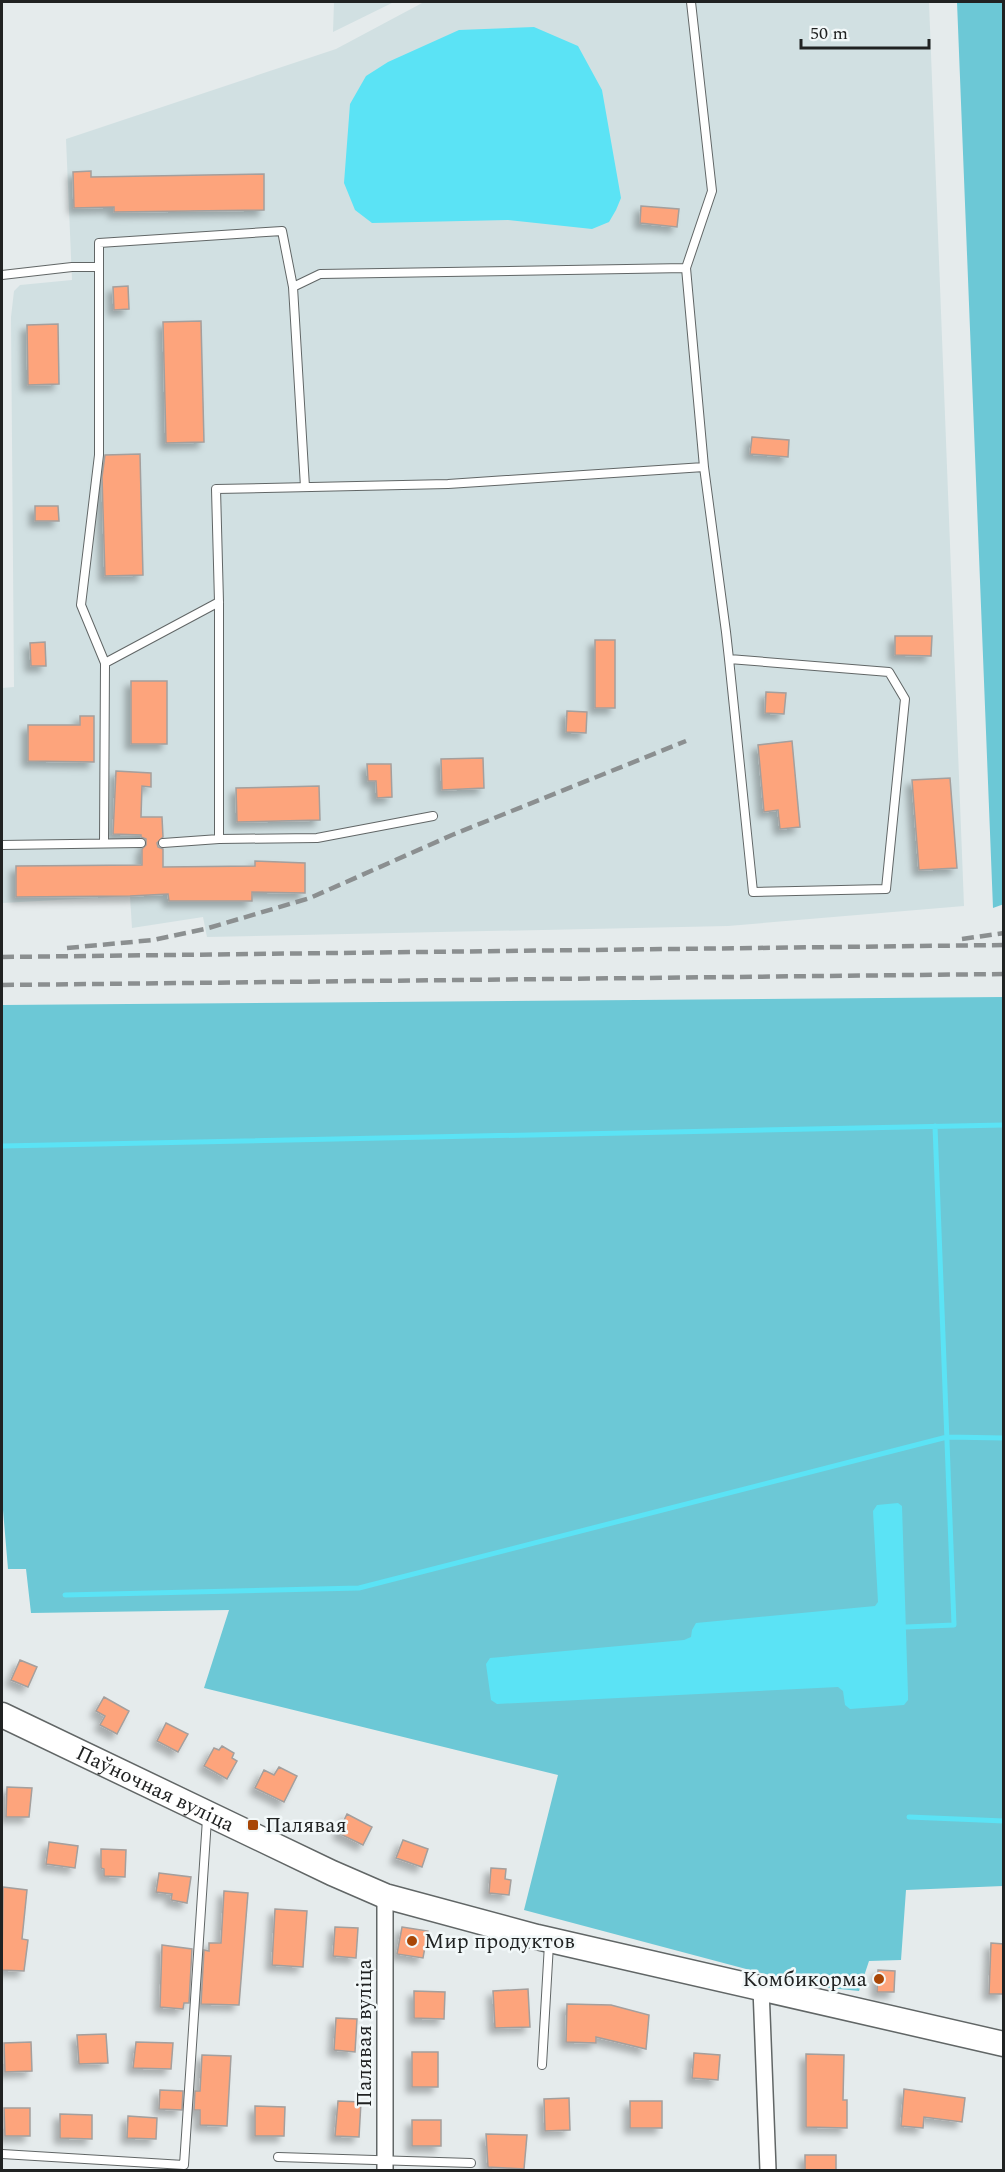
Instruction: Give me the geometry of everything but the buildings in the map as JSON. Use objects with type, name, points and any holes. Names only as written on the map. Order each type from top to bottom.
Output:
[{"type":"main road","name":"Паўночная вуліца","points":[[2,1715],[332,1873],[385,1896],[550,1940],[1004,2044]]},
{"type":"street","name":"Палявая вуліца","points":[[385,1896],[385,2165]]},
{"type":"street","points":[[761,1988],[768,2170]]},
{"type":"lane","points":[[691,2],[712,192],[686,268],[704,467],[729,659],[753,892],[886,889],[905,699],[889,672],[729,659]]},
{"type":"lane","points":[[104,843],[105,663],[81,605],[99,455],[99,243],[282,231],[293,287],[305,487]]},
{"type":"lane","points":[[2,275],[72,267],[99,267]]},
{"type":"lane","points":[[293,287],[320,274],[686,268]]},
{"type":"lane","points":[[219,839],[219,602],[216,489],[448,484],[704,467]]},
{"type":"lane","points":[[105,663],[219,602]]},
{"type":"lane","points":[[163,843],[219,839],[317,838],[433,816]]},
{"type":"lane","points":[[2,844],[141,843]]},
{"type":"lane","points":[[2,2154],[184,2168],[208,1814]]},
{"type":"lane","points":[[542,2065],[550,1940]]},
{"type":"lane","points":[[278,2157],[385,2165],[471,2163]]},
{"type":"shaded area","points":[[334,2],[394,2],[333,32]]},
{"type":"shaded area","points":[[424,2],[929,2],[964,906],[728,926],[207,937],[203,917],[132,928],[130,896],[2,903],[2,688],[14,687],[11,317],[14,291],[20,285],[72,280],[66,139],[336,49]]},
{"type":"shaded area","points":[[957,2],[1004,2],[1004,904],[993,908]]},
{"type":"shaded area","points":[[534,27],[578,46],[602,90],[621,198],[609,222],[592,229],[508,220],[372,223],[355,210],[344,183],[350,104],[366,76],[388,62],[459,30]]},
{"type":"shaded area","points":[[1003,997],[1003,1886],[906,1890],[901,1960],[869,1961],[859,1991],[810,1986],[524,1910],[558,1775],[204,1688],[229,1610],[31,1613],[26,1569],[8,1569],[2,1498],[2,1005]]},
{"type":"shaded area","points":[[898,1503],[902,1506],[908,1695],[908,1700],[904,1705],[850,1709],[845,1705],[843,1691],[838,1687],[497,1704],[491,1700],[486,1664],[490,1658],[684,1640],[691,1637],[696,1623],[875,1606],[878,1602],[873,1511],[877,1505]]},
{"type":"waterway","points":[[2,1146],[1004,1125]]},
{"type":"waterway","points":[[906,1627],[954,1625],[935,1126]]},
{"type":"waterway","points":[[65,1595],[359,1588],[947,1437],[1004,1438]]},
{"type":"waterway","points":[[909,1817],[1004,1821]]},
{"type":"railway","points":[[67,948],[153,940],[205,929],[310,898],[452,835],[686,741]]},
{"type":"railway","points":[[962,939],[1004,933]]},
{"type":"railway","points":[[2,957],[1004,945]]},
{"type":"railway","points":[[2,985],[1004,974]]},
{"type":"place","name":"Палявая","points":[[253,1825]]},
{"type":"place","name":"Мир продуктов","points":[[412,1941]]},
{"type":"place","name":"Комбикорма","points":[[879,1979]]}]
